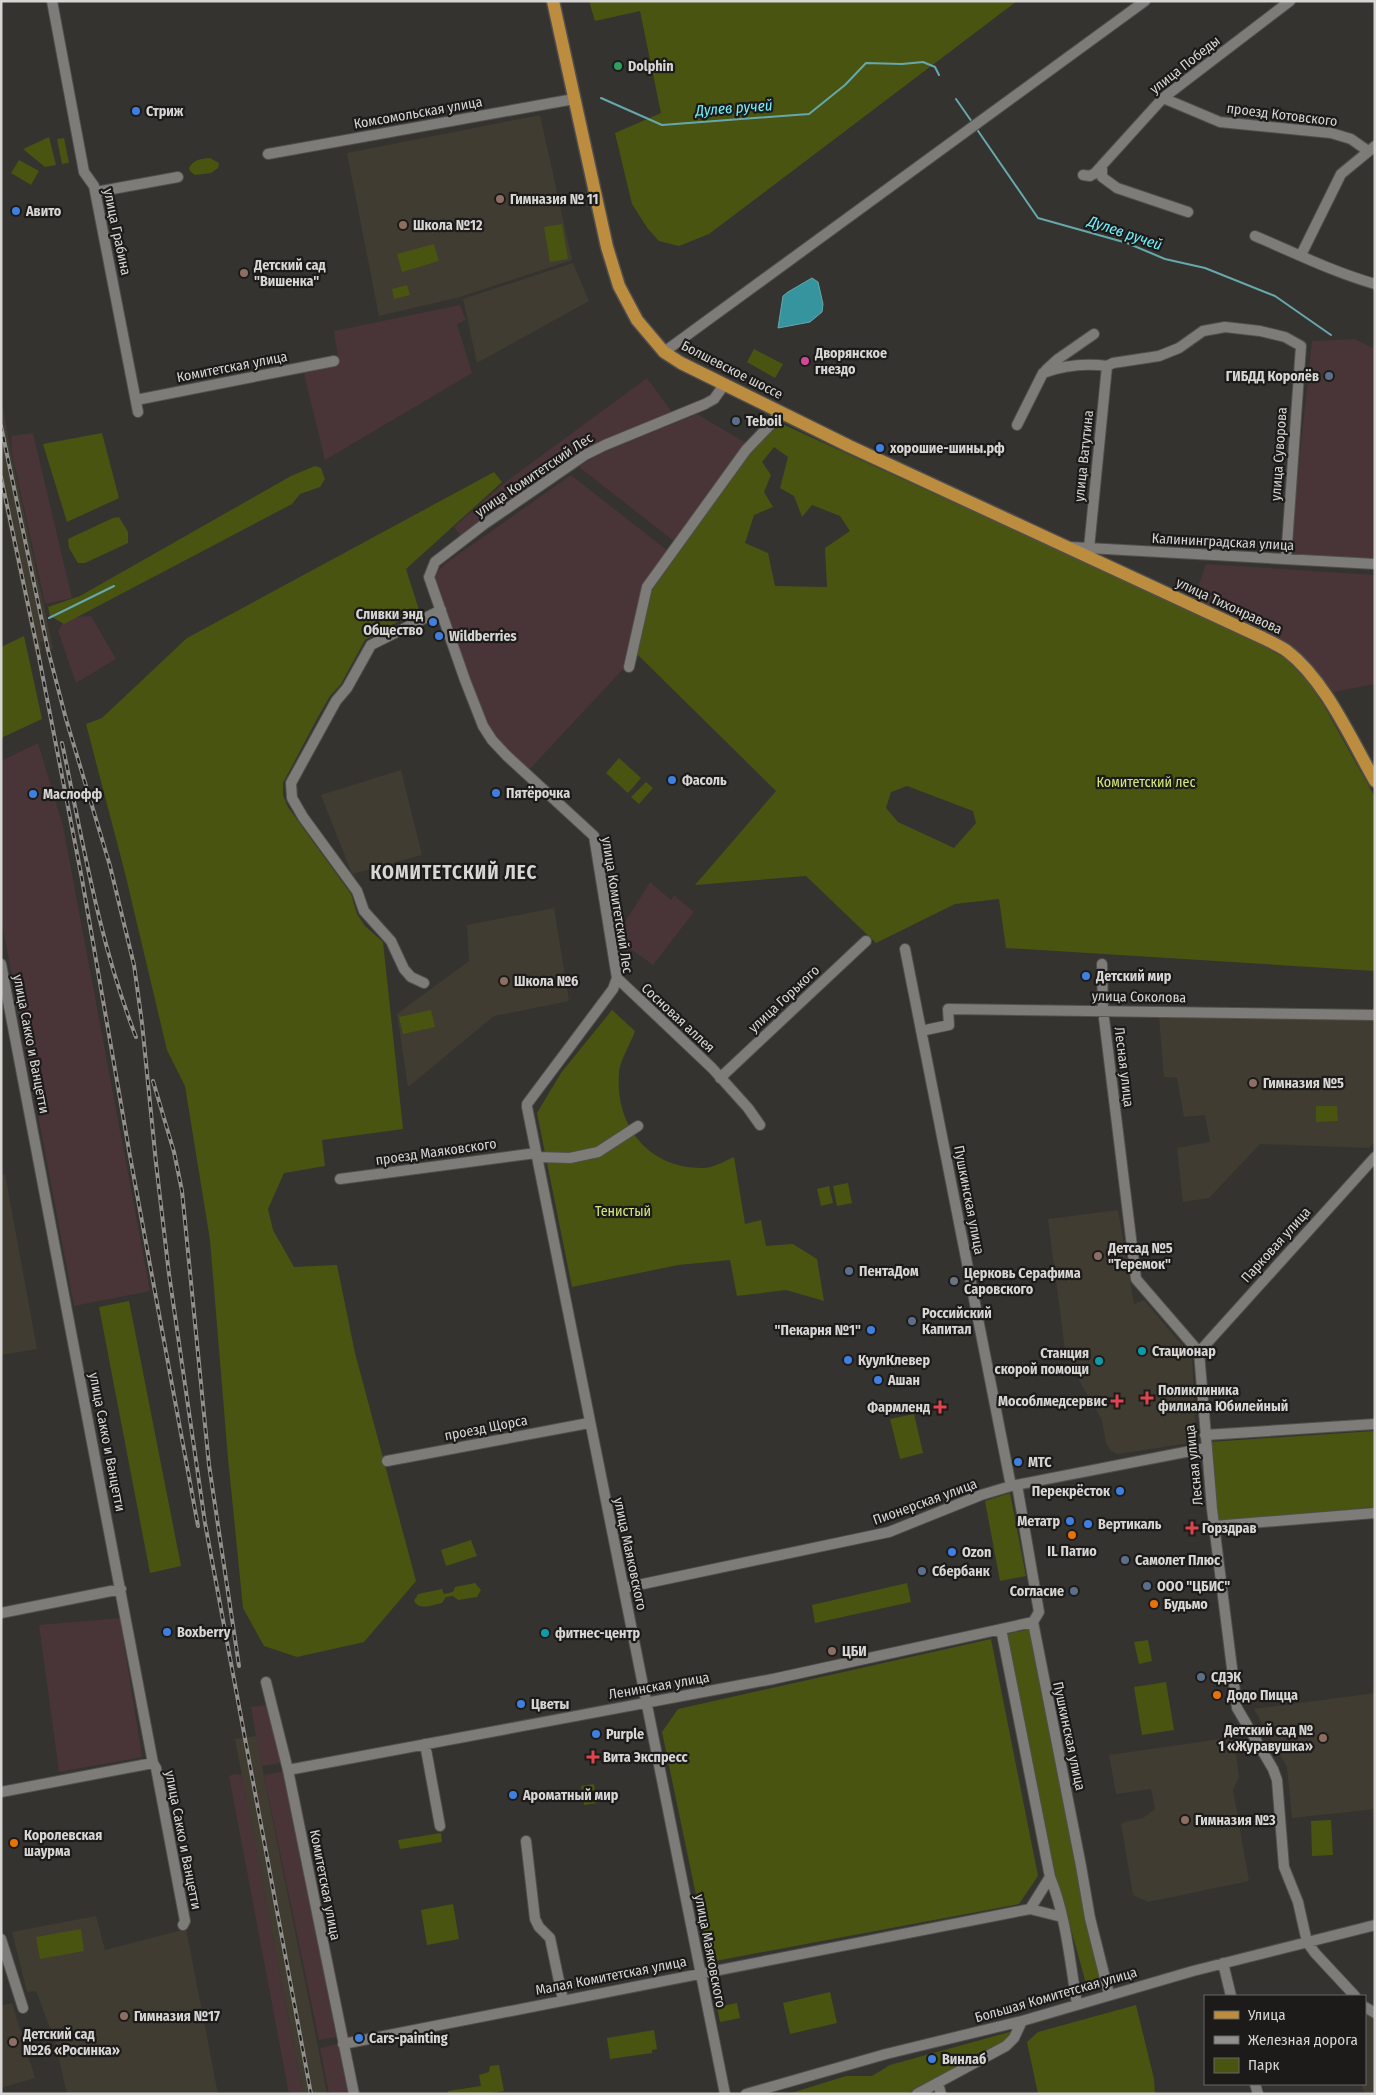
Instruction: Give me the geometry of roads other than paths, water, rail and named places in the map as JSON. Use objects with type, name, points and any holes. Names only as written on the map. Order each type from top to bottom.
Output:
[{"type":"main road","name":"Болшевское шоссе","points":[[553,1],[607,247],[619,286],[637,320],[664,352],[691,369],[849,446],[1069,547]]},
{"type":"main road","name":"улица Тихонравова","points":[[1069,547],[1286,650],[1305,668],[1324,693],[1375,781]]},
{"type":"street","name":"улица Грабина","points":[[52,1],[84,172],[96,192],[138,412]]},
{"type":"street","points":[[664,352],[1145,1]]},
{"type":"street","name":"улица Победы","points":[[1083,175],[1090,176],[1095,173],[1163,98],[1290,1]]},
{"type":"street","name":"проезд Котовского","points":[[1163,98],[1220,122],[1331,133],[1371,148]]},
{"type":"street","name":"Комсомольская улица","points":[[268,154],[574,99]]},
{"type":"street","points":[[1301,254],[1341,174],[1371,148]]},
{"type":"street","points":[[1102,165],[1102,177],[1117,188],[1188,212]]},
{"type":"street","points":[[96,192],[178,177]]},
{"type":"street","points":[[1255,236],[1301,254],[1337,272],[1375,284]]},
{"type":"street","name":"улица Суворова","points":[[1107,366],[1114,363],[1159,356],[1180,348],[1203,331],[1225,327],[1285,337],[1301,346],[1286,559]]},
{"type":"street","points":[[1017,425],[1043,373],[1058,358],[1094,334]]},
{"type":"street","name":"Комитетская улица","points":[[136,400],[334,361]]},
{"type":"street","points":[[1043,373],[1062,366],[1085,363],[1107,366]]},
{"type":"street","name":"улица Ватутина","points":[[1089,548],[1107,366]]},
{"type":"street","name":"улица Комитетский Лес","points":[[527,1107],[527,1104],[612,990],[617,978],[594,836],[506,756],[492,740],[484,726],[465,680],[429,578],[432,568],[440,558],[483,525],[586,455],[605,445],[705,404],[714,399],[724,385]]},
{"type":"street","points":[[629,667],[647,587],[746,450],[770,425],[780,411]]},
{"type":"street","name":"Калининградская улица","points":[[1069,547],[1375,564]]},
{"type":"street","points":[[1116,550],[1108,558],[1116,570]]},
{"type":"street","points":[[424,983],[410,977],[404,969],[391,941],[364,911],[357,891],[303,817],[292,798],[291,783],[336,701],[347,688],[371,644],[441,610]]},
{"type":"street","name":"улица Горького","points":[[720,1078],[866,941]]},
{"type":"street","name":"Пушкинская улица","points":[[905,949],[1039,1612],[1033,1622],[1082,1866],[1090,1918],[1109,1994]]},
{"type":"street","name":"улица Сакко и Ванцетти","points":[[1,964],[153,1763],[156,1768],[183,1911],[183,1925]]},
{"type":"street","name":"Лесная улица","points":[[1102,964],[1103,1010],[1136,1280],[1199,1352],[1204,1435],[1237,1708],[1273,1768],[1277,1780],[1284,1868],[1298,1902],[1307,1942]]},
{"type":"street","name":"Сосновая аллея","points":[[617,978],[720,1078]]},
{"type":"street","name":"улица Соколова","points":[[921,1031],[949,1025],[948,1009],[1375,1015]]},
{"type":"street","points":[[720,1078],[748,1108],[760,1125]]},
{"type":"street","name":"улица Маяковского","points":[[527,1107],[725,2094]]},
{"type":"street","name":"проезд Маяковского","points":[[340,1179],[536,1155],[570,1158],[598,1152],[638,1126]]},
{"type":"street","name":"Парковая улица","points":[[1199,1352],[1375,1157]]},
{"type":"street","name":"проезд Щорса","points":[[388,1461],[490,1440],[589,1423]]},
{"type":"street","points":[[1204,1435],[1375,1424]]},
{"type":"street","name":"Пионерская улица","points":[[624,1588],[889,1532],[981,1495],[1014,1485],[1206,1448]]},
{"type":"street","points":[[1214,1526],[1375,1513]]},
{"type":"street","points":[[1,1613],[121,1589]]},
{"type":"street","name":"Ленинская улица","points":[[288,1770],[773,1679],[1033,1622]]},
{"type":"street","points":[[1001,1629],[1050,1877],[1057,1894],[1062,1917],[1077,2004]]},
{"type":"street","name":"Комитетская улица","points":[[266,1682],[288,1770],[354,2094]]},
{"type":"street","points":[[425,1744],[440,1826]]},
{"type":"street","points":[[1,1792],[153,1763]]},
{"type":"street","points":[[526,1841],[536,1919],[539,1927],[550,1938],[562,2000]]},
{"type":"street","points":[[1030,1909],[1050,1877]]},
{"type":"street","name":"Малая Комитетская улица","points":[[343,2044],[1030,1909],[1062,1917]]},
{"type":"street","name":"Большая Комитетская улица","points":[[746,2094],[775,2090],[886,2054],[1022,2021],[1109,1994],[1375,1925]]},
{"type":"street","points":[[1,1939],[23,2008]]},
{"type":"street","points":[[1307,1942],[1354,1995]]},
{"type":"street","points":[[1223,1963],[1232,1995]]},
{"type":"street","points":[[917,2094],[940,2089],[1006,2046],[1014,2038],[1022,2021]]},
{"type":"water","points":[[812,278],[818,282],[823,304],[822,312],[810,322],[778,328],[783,296]]},
{"type":"waterway","name":"Дулев ручей","points":[[601,98],[662,125],[809,114],[845,85],[866,63],[902,64],[923,62],[935,67],[939,75]]},
{"type":"waterway","name":"Дулев ручей","points":[[956,99],[972,122]]},
{"type":"waterway","name":"Дулев ручей","points":[[976,128],[1038,218],[1127,243],[1165,259],[1205,268],[1275,296],[1331,335]]},
{"type":"waterway","points":[[49,618],[114,586]]},
{"type":"railway","points":[[1,426],[48,650],[66,719],[110,866],[134,965],[169,1274],[205,1523],[311,2094]]},
{"type":"railway","points":[[1,477],[38,652],[82,879],[130,1156],[198,1526]]},
{"type":"railway","points":[[62,743],[102,928],[123,1001],[136,1037]]},
{"type":"railway","points":[[153,1081],[174,1152],[182,1191],[209,1465],[239,1666]]},
{"type":"place","name":"Dolphin","points":[[618,66]]},
{"type":"place","name":"Стриж","points":[[136,111]]},
{"type":"place","name":"Гимназия № 11","points":[[500,199]]},
{"type":"place","name":"Авито","points":[[16,211]]},
{"type":"place","name":"Школа №12","points":[[403,225]]},
{"type":"place","name":"Детский сад \"Вишенка\"","points":[[244,273]]},
{"type":"place","name":"Дворянское гнездо","points":[[805,361]]},
{"type":"place","name":"ГИБДД Королёв","points":[[1329,376]]},
{"type":"place","name":"Teboil","points":[[736,421]]},
{"type":"place","name":"хорошие-шины.рф","points":[[880,448]]},
{"type":"place","name":"Сливки энд Общество","points":[[433,622]]},
{"type":"place","name":"Wildberries","points":[[439,636]]},
{"type":"place","name":"Фасоль","points":[[672,780]]},
{"type":"place","name":"Пятёрочка","points":[[496,793]]},
{"type":"place","name":"Маслофф","points":[[33,794]]},
{"type":"place","name":"Детский мир","points":[[1086,976]]},
{"type":"place","name":"Школа №6","points":[[504,981]]},
{"type":"place","name":"Гимназия №5","points":[[1253,1083]]},
{"type":"place","name":"Детсад №5 \"Теремок\"","points":[[1098,1256]]},
{"type":"place","name":"ПентаДом","points":[[849,1271]]},
{"type":"place","name":"Церковь Серафима Саровского","points":[[954,1281]]},
{"type":"place","name":"Российский Капитал","points":[[912,1321]]},
{"type":"place","name":"\"Пекарня №1\"","points":[[871,1330]]},
{"type":"place","name":"Стационар","points":[[1142,1351]]},
{"type":"place","name":"КуулКлевер","points":[[848,1360]]},
{"type":"place","name":"Станция скорой помощи","points":[[1099,1361]]},
{"type":"place","name":"Ашан","points":[[878,1380]]},
{"type":"place","name":"Поликлиника филиала Юбилейный","points":[[1147,1398]]},
{"type":"place","name":"Мособлмедсервис","points":[[1117,1401]]},
{"type":"place","name":"Фармленд","points":[[940,1407]]},
{"type":"place","name":"МТС","points":[[1018,1462]]},
{"type":"place","name":"Перекрёсток","points":[[1120,1491]]},
{"type":"place","name":"Метатр","points":[[1070,1521]]},
{"type":"place","name":"Вертикаль","points":[[1088,1524]]},
{"type":"place","name":"Горздрав","points":[[1192,1528]]},
{"type":"place","name":"IL Патио","points":[[1072,1535]]},
{"type":"place","name":"Ozon","points":[[952,1552]]},
{"type":"place","name":"Самолет Плюс","points":[[1125,1560]]},
{"type":"place","name":"Сбербанк","points":[[922,1571]]},
{"type":"place","name":"ООО \"ЦБИС\"","points":[[1147,1586]]},
{"type":"place","name":"Согласие","points":[[1074,1591]]},
{"type":"place","name":"Будьмо","points":[[1154,1604]]},
{"type":"place","name":"Boxberry","points":[[167,1632]]},
{"type":"place","name":"фитнес-центр","points":[[545,1633]]},
{"type":"place","name":"ЦБИ","points":[[832,1651]]},
{"type":"place","name":"СДЭК","points":[[1201,1677]]},
{"type":"place","name":"Додо Пицца","points":[[1217,1695]]},
{"type":"place","name":"Цветы","points":[[521,1704]]},
{"type":"place","name":"Purple","points":[[596,1734]]},
{"type":"place","name":"Детский сад № 1 «Журавушка»","points":[[1323,1738]]},
{"type":"place","name":"Вита Экспресс","points":[[593,1757]]},
{"type":"place","name":"Ароматный мир","points":[[513,1795]]},
{"type":"place","name":"Гимназия №3","points":[[1185,1820]]},
{"type":"place","name":"Королевская шаурма","points":[[14,1843]]},
{"type":"place","name":"Гимназия №17","points":[[124,2016]]},
{"type":"place","name":"Cars-painting","points":[[359,2038]]},
{"type":"place","name":"Детский сад №26 «Росинка»","points":[[13,2042]]},
{"type":"place","name":"Винлаб","points":[[932,2059]]},
{"type":"district","name":"КОМИТЕТСКИЙ ЛЕС","points":[[454,872]]},
{"type":"park label","name":"Комитетский лес","points":[[1146,782]]},
{"type":"park label","name":"Тенистый","points":[[623,1211]]}]
